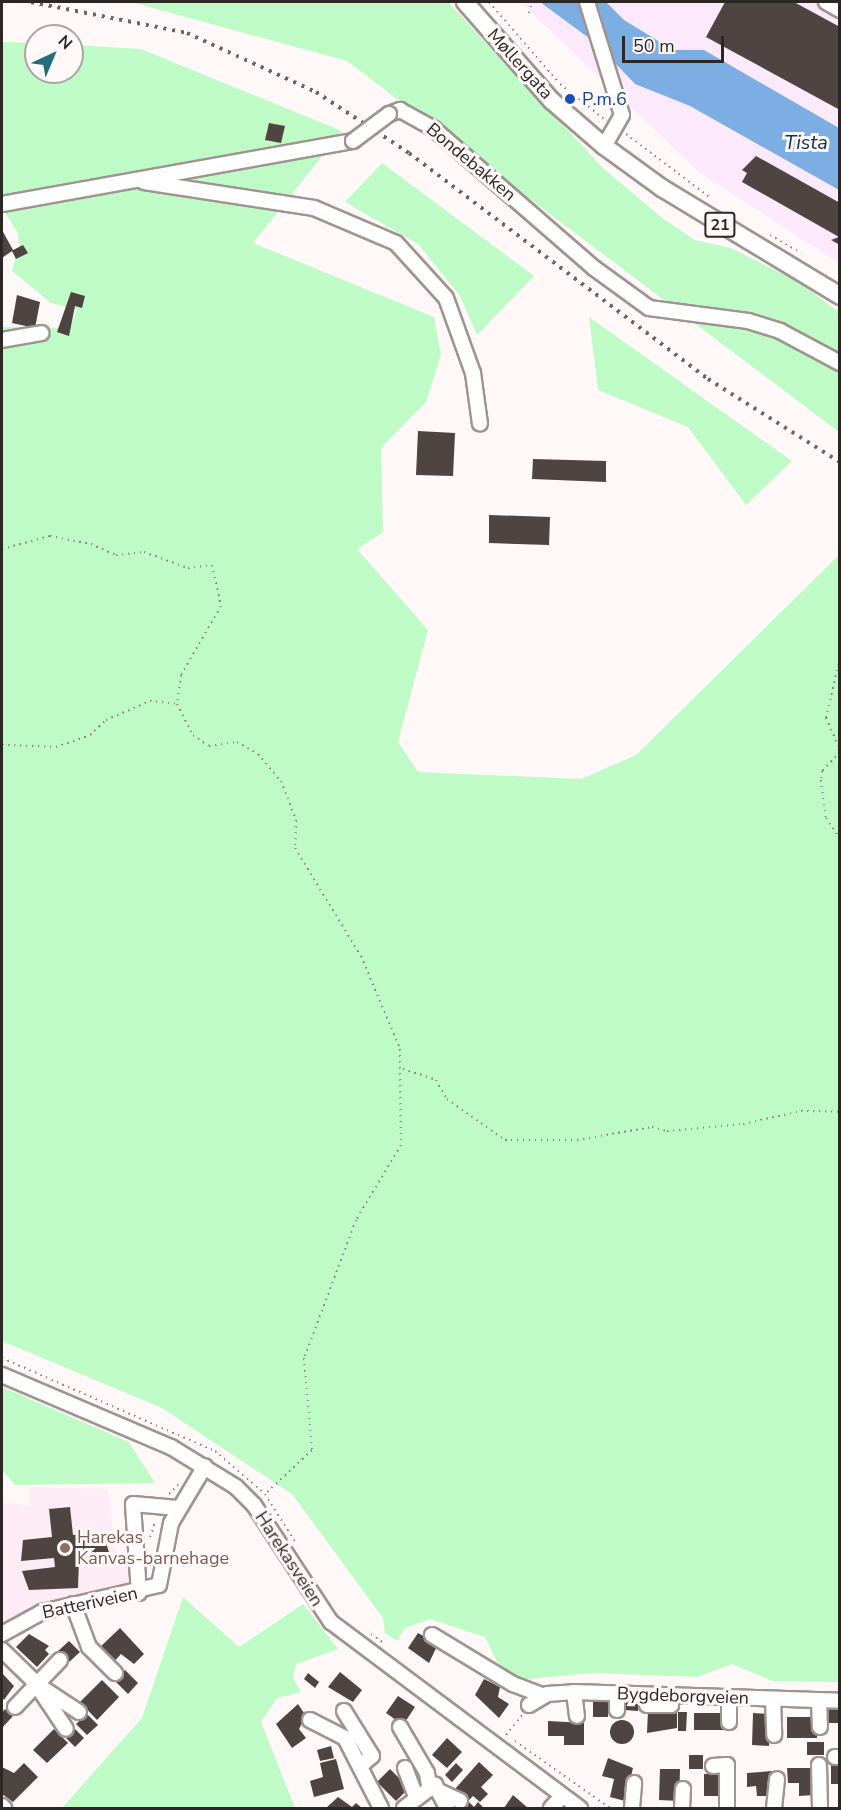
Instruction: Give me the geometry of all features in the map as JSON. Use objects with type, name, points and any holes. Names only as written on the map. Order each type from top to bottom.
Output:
[{"type":"main road","name":"Møllergata","points":[[465,2],[552,101],[604,147]]},
{"type":"main road","name":"21","points":[[604,147],[672,194],[840,296]]},
{"type":"street","points":[[587,2],[622,115],[618,130],[604,147]]},
{"type":"street","points":[[826,2],[840,10]]},
{"type":"street","name":"Bondebakken","points":[[2,204],[144,182],[353,141],[389,114],[400,110],[434,129],[594,268],[649,308],[748,321],[780,331],[840,363]]},
{"type":"street","points":[[144,182],[314,208],[396,243],[446,298],[473,373],[480,423]]},
{"type":"street","points":[[2,340],[29,340],[41,333]]},
{"type":"street","name":"Harekasveien","points":[[2,1375],[205,1466],[254,1505],[331,1622],[580,1809]]},
{"type":"street","name":"Batteriveien","points":[[2,1634],[42,1612],[73,1604],[139,1593],[164,1577],[166,1538],[178,1508],[205,1466]]},
{"type":"street","points":[[139,1593],[133,1504],[178,1508]]},
{"type":"street","points":[[73,1604],[89,1647],[115,1673]]},
{"type":"street","points":[[432,1635],[513,1684],[544,1696]]},
{"type":"street","points":[[2,1650],[38,1685],[79,1712]]},
{"type":"street","points":[[15,1707],[60,1660]]},
{"type":"street","points":[[38,1685],[66,1729]]},
{"type":"street","points":[[574,1692],[577,1716]]},
{"type":"street","name":"Bygdeborgveien","points":[[529,1705],[544,1696],[574,1692],[840,1701]]},
{"type":"street","points":[[617,1693],[617,1710]]},
{"type":"street","points":[[647,1705],[671,1705],[671,1695]]},
{"type":"street","points":[[729,1697],[729,1722]]},
{"type":"street","points":[[773,1699],[774,1735]]},
{"type":"street","points":[[819,1700],[820,1727]]},
{"type":"street","points":[[344,1711],[372,1756],[360,1766]]},
{"type":"street","points":[[310,1720],[345,1738],[345,1750],[360,1766],[381,1809]]},
{"type":"street","points":[[400,1727],[427,1773],[438,1786],[460,1801]]},
{"type":"street","points":[[713,1766],[727,1765],[727,1809]]},
{"type":"street","points":[[819,1765],[820,1809]]},
{"type":"street","points":[[405,1768],[416,1796]]},
{"type":"street","points":[[774,1809],[777,1779]]},
{"type":"street","points":[[632,1809],[634,1783]]},
{"type":"street","points":[[404,1809],[416,1796],[438,1786]]},
{"type":"street","points":[[438,1786],[447,1809]]},
{"type":"street","points":[[682,1809],[683,1789]]},
{"type":"street","points":[[551,1809],[562,1796]]},
{"type":"path","points":[[489,2],[560,84],[618,130],[651,148],[720,205]]},
{"type":"path","points":[[529,13],[532,2]]},
{"type":"path","points":[[767,232],[803,255]]},
{"type":"path","points":[[2,549],[50,536],[91,544],[116,555],[144,552],[188,568],[212,565],[221,606],[181,675],[177,704],[193,735],[209,746],[237,742],[258,754],[281,781],[296,820],[295,848],[361,956],[403,1069],[401,1146],[356,1220],[304,1358],[312,1450],[265,1494]]},
{"type":"path","points":[[840,658],[826,718],[840,750],[822,771],[821,780],[826,818],[840,839]]},
{"type":"path","points":[[2,745],[56,747],[90,735],[106,720],[150,701],[177,704]]},
{"type":"path","points":[[403,1069],[436,1080],[447,1099],[505,1140],[587,1139],[652,1127],[667,1131],[743,1124],[801,1111],[840,1112]]},
{"type":"path","points":[[506,1735],[529,1705]]},
{"type":"path","points":[[600,1809],[603,1804]]},
{"type":"shaded area","points":[[520,2],[839,2],[839,263],[700,173]]},
{"type":"shaded area","points":[[30,1487],[108,1489],[116,1555],[125,1555],[130,1588],[54,1602],[2,1625],[2,1502],[30,1506]]},
{"type":"green space","points":[[131,2],[448,2],[603,168],[661,217],[695,240],[731,248],[797,281],[839,312],[839,432],[347,61]]},
{"type":"green space","points":[[2,42],[24,43],[24,84],[84,84],[84,46],[141,49],[342,131],[253,243],[434,317],[441,355],[426,402],[381,448],[383,532],[357,549],[428,630],[398,742],[418,772],[581,779],[636,755],[839,555],[839,1682],[773,1681],[732,1664],[697,1677],[591,1673],[520,1680],[497,1662],[485,1637],[430,1619],[405,1628],[397,1641],[385,1633],[383,1618],[292,1494],[162,1408],[2,1341],[2,327],[69,328],[77,310],[51,303],[12,271],[19,246],[18,233],[2,208]]},
{"type":"green space","points":[[382,163],[534,276],[477,335],[460,296],[418,244],[345,202]]},
{"type":"green space","points":[[589,317],[792,461],[746,505],[688,427],[598,390]]},
{"type":"green space","points":[[2,1387],[129,1442],[155,1483],[15,1485],[2,1470]]},
{"type":"green space","points":[[183,1597],[239,1647],[303,1604],[338,1649],[296,1664],[293,1678],[301,1692],[277,1698],[261,1722],[295,1808],[62,1808],[142,1718]]},
{"type":"water","name":"Tista","points":[[540,2],[606,2],[624,20],[673,50],[704,50],[839,128],[839,190],[690,106],[635,84],[597,44]]},
{"type":"building","points":[[725,2],[794,2],[840,27],[840,110],[706,37]]},
{"type":"building","points":[[269,123],[285,126],[281,143],[265,140]]},
{"type":"building","points":[[756,156],[840,203],[840,245],[831,240],[839,237],[742,182],[747,173],[742,170]]},
{"type":"building","points":[[2,230],[13,250],[23,245],[28,253],[16,259],[12,251],[2,258]]},
{"type":"building","points":[[71,292],[85,296],[82,308],[75,306],[69,336],[57,332]]},
{"type":"building","points":[[17,295],[40,302],[35,328],[12,323]]},
{"type":"building","points":[[418,431],[455,433],[453,476],[416,475]]},
{"type":"building","points":[[533,459],[606,461],[606,482],[532,479]]},
{"type":"building","points":[[489,515],[550,517],[549,545],[489,543]]},
{"type":"building","points":[[70,1507],[73,1535],[102,1532],[109,1552],[79,1559],[78,1588],[29,1590],[22,1571],[55,1567],[54,1558],[21,1561],[23,1540],[52,1537],[49,1509]]},
{"type":"building","points":[[120,1628],[144,1654],[134,1664],[121,1654],[110,1666],[96,1651]]},
{"type":"building","points":[[418,1633],[438,1644],[429,1663],[408,1648]]},
{"type":"building","points":[[29,1634],[49,1646],[45,1650],[49,1654],[37,1667],[16,1647]]},
{"type":"building","points":[[69,1641],[80,1652],[68,1663],[57,1652]]},
{"type":"building","points":[[125,1670],[138,1683],[128,1694],[114,1680]]},
{"type":"building","points":[[340,1672],[362,1690],[353,1702],[328,1687]]},
{"type":"building","points":[[2,1673],[14,1686],[4,1700],[2,1697]]},
{"type":"building","points":[[308,1673],[319,1682],[315,1688],[304,1679]]},
{"type":"building","points":[[484,1679],[500,1687],[498,1697],[509,1704],[499,1718],[475,1695]]},
{"type":"building","points":[[102,1680],[119,1697],[97,1720],[80,1702]]},
{"type":"building","points":[[398,1696],[415,1707],[403,1725],[386,1713]]},
{"type":"building","points":[[593,1701],[608,1701],[608,1717],[593,1717]]},
{"type":"building","points":[[625,1701],[639,1702],[638,1711],[625,1710]]},
{"type":"building","points":[[298,1704],[306,1716],[299,1729],[306,1738],[292,1748],[276,1724]]},
{"type":"building","points":[[825,1708],[840,1708],[840,1723],[825,1723]]},
{"type":"building","points":[[5,1709],[13,1716],[2,1728],[2,1713]]},
{"type":"building","points":[[648,1711],[677,1711],[677,1728],[647,1733]]},
{"type":"building","points":[[678,1712],[687,1712],[686,1731],[678,1731]]},
{"type":"building","points":[[694,1713],[726,1713],[726,1730],[694,1730]]},
{"type":"building","points":[[753,1713],[770,1714],[769,1746],[752,1745]]},
{"type":"building","points":[[87,1714],[98,1725],[87,1735],[76,1724]]},
{"type":"building","points":[[787,1717],[817,1717],[817,1738],[787,1738]]},
{"type":"building","points":[[622,1720],[631,1723],[634,1732],[631,1741],[622,1744],[613,1741],[610,1732],[613,1723]]},
{"type":"building","points":[[548,1721],[584,1723],[584,1745],[564,1745],[564,1736],[548,1736]]},
{"type":"building","points":[[54,1729],[68,1743],[47,1763],[33,1750]]},
{"type":"building","points":[[75,1729],[84,1738],[75,1747],[66,1738]]},
{"type":"building","points":[[447,1738],[462,1752],[447,1768],[432,1755]]},
{"type":"building","points":[[807,1742],[824,1742],[824,1755],[807,1755]]},
{"type":"building","points":[[331,1746],[334,1758],[320,1761],[317,1750]]},
{"type":"building","points":[[689,1755],[703,1755],[703,1769],[689,1769]]},
{"type":"building","points":[[608,1758],[633,1768],[625,1801],[610,1797],[614,1779],[602,1776]]},
{"type":"building","points":[[336,1759],[344,1789],[314,1797],[310,1781],[323,1777],[320,1763]]},
{"type":"building","points":[[479,1762],[493,1775],[481,1787],[488,1794],[480,1802],[473,1796],[468,1801],[455,1789]]},
{"type":"building","points":[[831,1762],[840,1762],[840,1784],[831,1784]]},
{"type":"building","points":[[24,1763],[38,1777],[13,1802],[2,1794],[2,1767],[14,1773]]},
{"type":"building","points":[[456,1763],[463,1770],[452,1782],[445,1775]]},
{"type":"building","points":[[787,1768],[813,1768],[814,1795],[799,1796],[799,1783],[788,1783]]},
{"type":"building","points":[[390,1769],[409,1788],[396,1801],[377,1782]]},
{"type":"building","points":[[660,1769],[680,1769],[679,1801],[659,1800]]},
{"type":"building","points":[[772,1771],[773,1796],[757,1796],[756,1786],[747,1787],[747,1773]]},
{"type":"building","points":[[704,1774],[725,1774],[725,1796],[704,1796]]},
{"type":"building","points":[[513,1795],[528,1808],[504,1808]]},
{"type":"building","points":[[338,1797],[352,1807],[356,1803],[362,1808],[326,1808]]},
{"type":"building","points":[[468,1801],[474,1807],[478,1802],[484,1808],[461,1808]]},
{"type":"railway","points":[[31,2],[187,33],[316,92],[409,153],[708,379],[840,462]]},
{"type":"place","name":"P.m.6","points":[[570,99]]},
{"type":"place","name":"Harekas Kanvas-barnehage","points":[[65,1548]]}]
